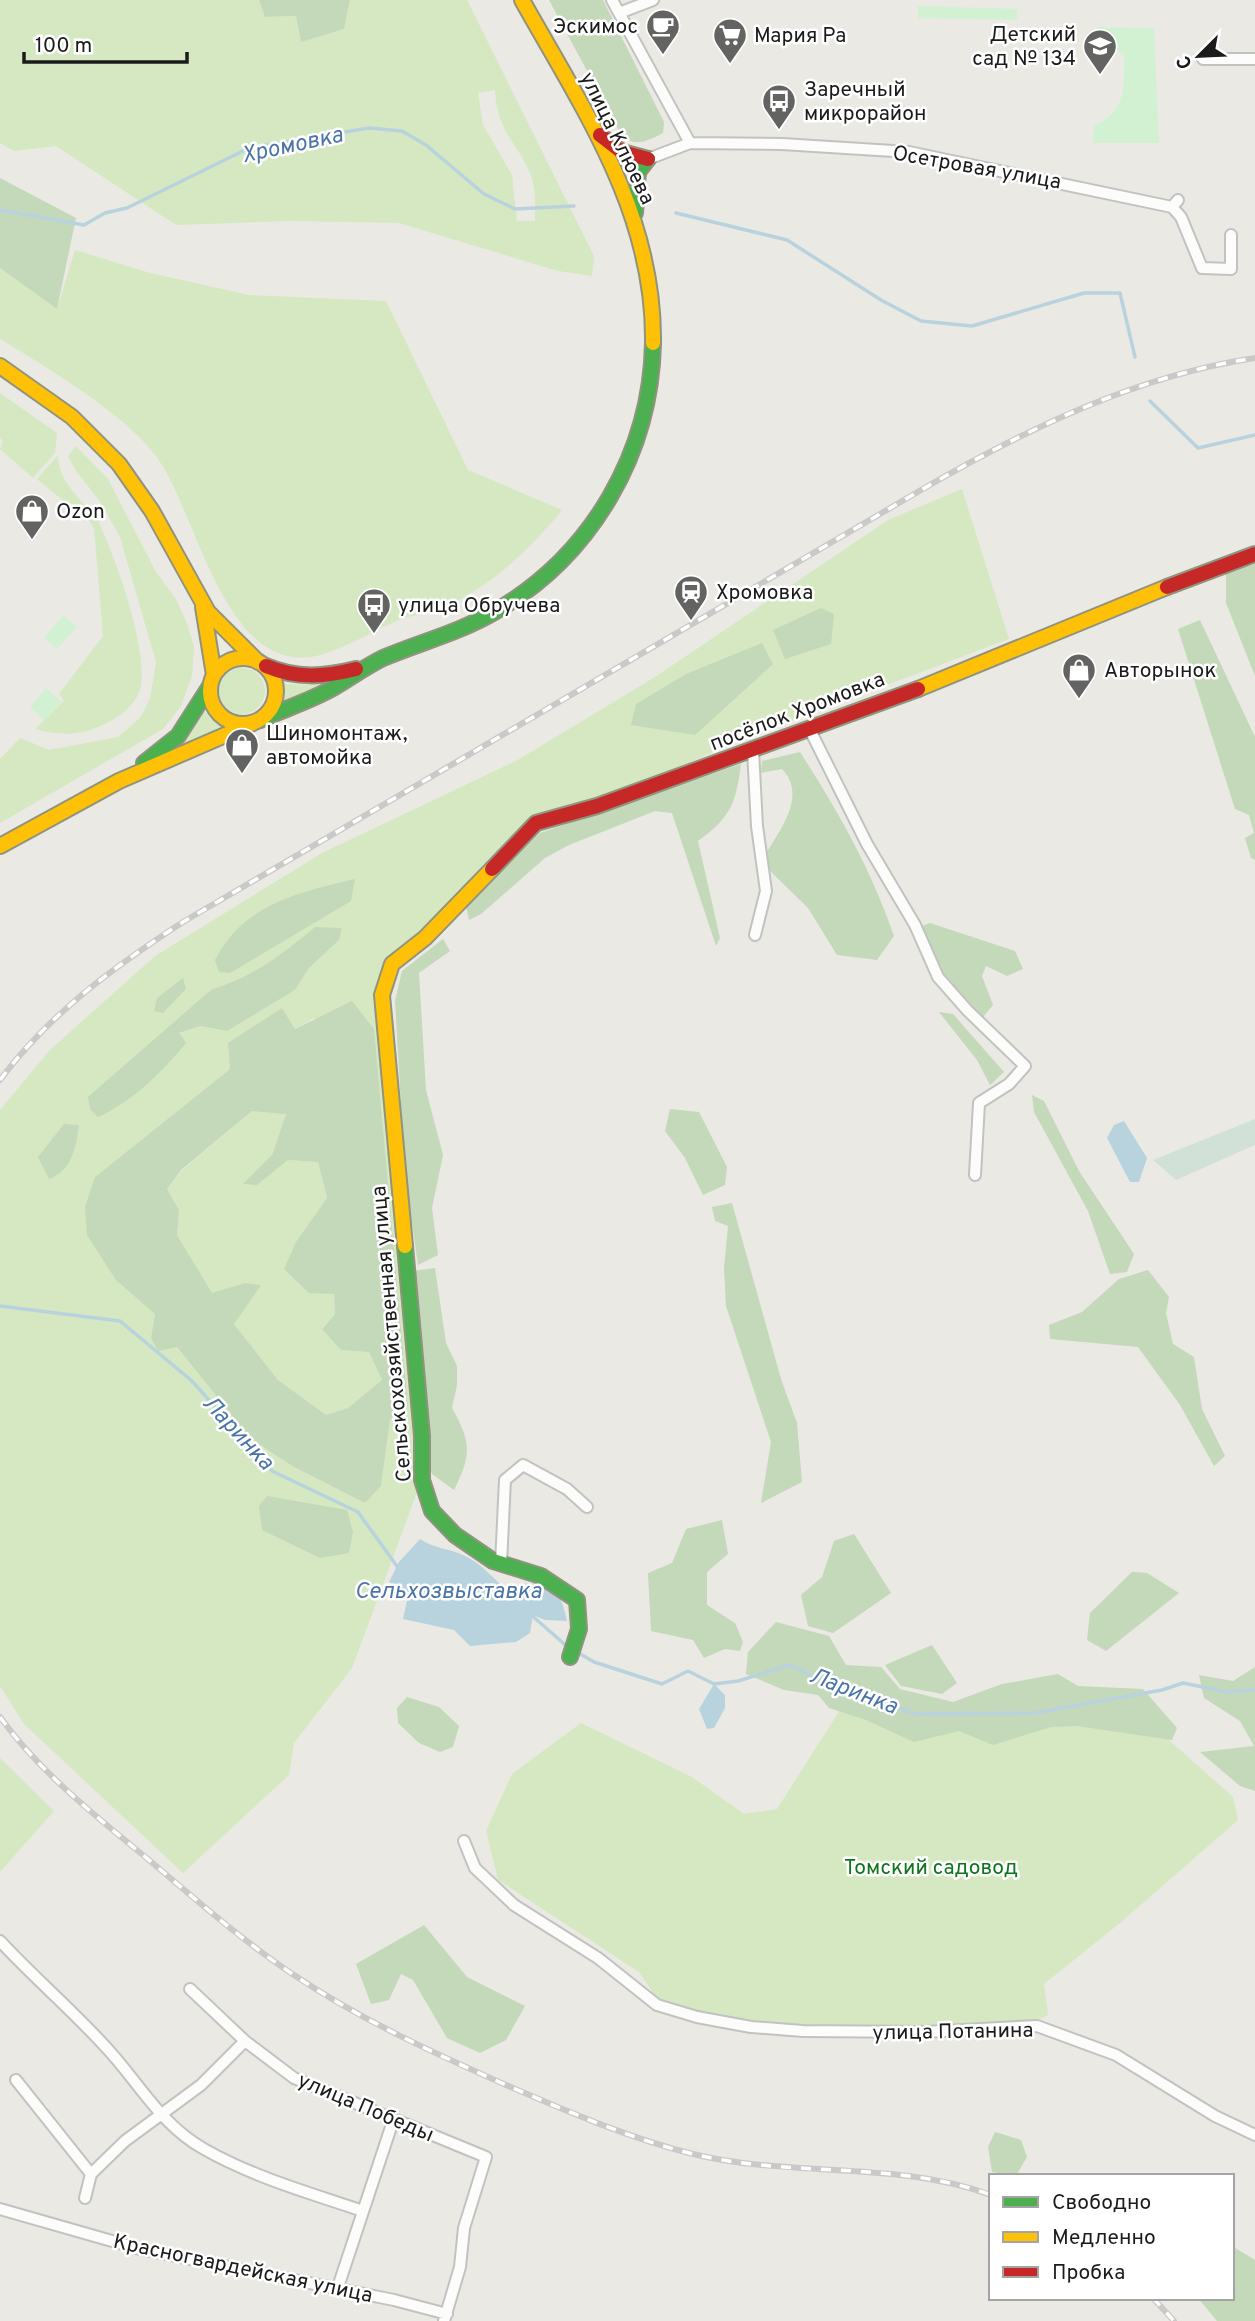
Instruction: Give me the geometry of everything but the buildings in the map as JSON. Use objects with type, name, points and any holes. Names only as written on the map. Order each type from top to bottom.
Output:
[{"type":"street","name":"улица Клюева","points":[[0,846],[119,781],[334,688],[368,666],[511,602],[572,547],[617,488],[640,425],[655,335],[649,274],[635,219],[592,129],[522,0]]},
{"type":"street","points":[[612,0],[690,143]]},
{"type":"street","points":[[619,13],[653,0]]},
{"type":"street","points":[[1203,59],[1255,59]]},
{"type":"street","points":[[592,129],[618,151],[632,157],[648,159]]},
{"type":"street","name":"Осетровая улица","points":[[648,159],[690,143],[782,144],[909,152],[1175,204],[1202,268],[1231,268],[1231,235]]},
{"type":"street","points":[[635,219],[638,172],[648,159]]},
{"type":"street","points":[[0,366],[56,401],[80,421],[121,466],[149,507],[203,605],[271,674],[276,690],[272,707],[257,721],[236,724],[221,717],[211,703],[212,681],[203,605]]},
{"type":"street","name":"посёлок Хромовка","points":[[393,964],[425,937],[536,823],[597,806],[962,672],[1156,591],[1255,554]]},
{"type":"street","points":[[212,681],[233,660],[258,662]]},
{"type":"street","name":"улица Клюева","points":[[258,662],[285,675],[305,678],[368,666]]},
{"type":"street","name":"улица Клюева","points":[[119,781],[178,736],[212,681]]},
{"type":"street","points":[[809,727],[867,844],[915,925],[938,977],[967,1010],[1025,1066],[1009,1084],[979,1102],[975,1175]]},
{"type":"street","points":[[753,750],[757,826],[765,891],[755,935]]},
{"type":"street","name":"Сельскохозяйственная улица","points":[[393,964],[382,995],[422,1436],[422,1480],[432,1511],[455,1535],[501,1564],[541,1576],[577,1600],[581,1616],[573,1650]]},
{"type":"street","points":[[501,1564],[505,1480],[523,1465],[567,1489],[587,1507]]},
{"type":"street","name":"улица Потанина","points":[[464,1841],[475,1868],[514,1905],[588,1951],[657,2005],[697,2017],[751,2027],[864,2033],[1037,2026],[1116,2055],[1215,2116],[1255,2135]]},
{"type":"street","points":[[0,1941],[113,2055],[161,2116],[214,2154],[288,2186],[363,2211]]},
{"type":"street","name":"улица Победы","points":[[190,1989],[245,2041],[294,2078],[486,2157],[464,2228],[460,2267],[446,2318]]},
{"type":"street","points":[[85,2198],[91,2174],[125,2141],[201,2085],[245,2041]]},
{"type":"street","points":[[16,2080],[91,2174]]},
{"type":"street","points":[[337,2290],[393,2121]]},
{"type":"street","name":"Красногвардейская улица","points":[[0,2209],[140,2249],[337,2290],[446,2318]]},
{"type":"green space","points":[[0,0],[259,0],[265,17],[296,16],[301,42],[344,29],[350,0],[467,0],[594,256],[592,276],[558,271],[399,223],[290,221],[176,225],[56,146],[14,151],[0,143]],"holes":[[[495,90],[504,128],[533,181],[535,221],[517,221],[512,175],[483,125],[478,93]]]},
{"type":"green space","points":[[259,0],[350,0],[344,29],[301,42],[296,16],[265,17]]},
{"type":"green space","points":[[549,0],[603,0],[664,122],[663,133],[639,142],[623,138]]},
{"type":"green space","points":[[918,6],[1017,9],[1017,20],[918,18]]},
{"type":"green space","points":[[1099,27],[1154,28],[1159,143],[1093,143],[1094,126],[1113,113],[1118,105],[1124,77],[1124,55],[1099,34]]},
{"type":"green space","points":[[0,178],[76,218],[57,309],[0,268]]},
{"type":"green space","points":[[75,250],[150,273],[249,295],[386,301],[468,470],[562,510],[535,541],[505,569],[454,603],[435,611],[403,618],[321,655],[311,657],[281,654],[255,639],[234,613],[216,581],[171,480],[142,440],[83,392],[0,339],[0,268],[57,309]]},
{"type":"green space","points":[[0,393],[57,433],[55,453],[33,478],[0,449],[3,441],[0,438]]},
{"type":"green space","points":[[76,446],[108,479],[156,572],[176,599],[194,647],[192,676],[181,706],[163,729],[0,823],[0,759],[20,738],[49,750],[118,737],[140,718],[150,699],[156,662],[120,537],[99,500],[68,456]]},
{"type":"green space","points":[[58,455],[63,477],[87,508],[78,513],[37,479]]},
{"type":"green space","points":[[962,489],[1009,639],[730,744],[675,769],[532,819],[425,929],[389,956],[377,988],[419,1487],[352,1668],[294,1743],[289,1775],[183,1873],[24,1724],[0,1686],[0,1110],[50,1050],[155,956],[322,853],[516,761],[655,677],[888,520]],"holes":[[[315,927],[339,940],[309,968],[295,990],[227,1031],[201,1026],[178,1034],[211,989],[231,983],[277,960]],[[282,1008],[295,1029],[314,1018],[389,1200],[408,1406],[390,1419],[381,1486],[365,1503],[294,1467],[251,1439],[177,1347],[151,1338],[155,1314],[95,1177],[230,1069]]]},
{"type":"green space","points":[[93,511],[110,547],[127,596],[139,646],[141,685],[137,697],[128,708],[98,727],[62,734],[35,729],[64,701],[59,694],[103,636],[94,528],[85,515]]},
{"type":"green space","points":[[1255,564],[1255,676],[1226,603],[1226,572]]},
{"type":"green space","points":[[821,608],[834,614],[831,644],[785,659],[773,630]]},
{"type":"green space","points":[[63,615],[77,627],[57,649],[44,638]]},
{"type":"green space","points":[[1200,620],[1255,737],[1255,860],[1251,858],[1245,838],[1254,833],[1249,815],[1235,809],[1178,629]]},
{"type":"green space","points":[[762,643],[773,664],[695,735],[631,725],[636,704],[686,674]]},
{"type":"green space","points":[[242,668],[259,674],[265,691],[259,708],[242,714],[225,708],[219,691],[225,674]]},
{"type":"green space","points":[[284,684],[321,685],[283,702]]},
{"type":"green space","points":[[46,688],[62,702],[45,721],[30,707]]},
{"type":"green space","points":[[203,710],[222,729],[172,751],[190,733]]},
{"type":"green space","points":[[800,752],[853,841],[885,911],[894,936],[877,960],[837,955],[808,908],[761,862],[788,815],[792,791],[790,780],[782,769],[761,773],[762,761]]},
{"type":"green space","points":[[741,764],[737,790],[730,809],[718,825],[698,841],[720,938],[716,946],[672,813],[655,811],[569,845],[545,858],[481,914],[469,920],[466,906],[540,833]]},
{"type":"green space","points":[[355,879],[351,901],[230,973],[219,972],[215,960],[227,941],[257,913],[293,896]]},
{"type":"green space","points":[[930,923],[1015,951],[1023,969],[1007,976],[986,966],[982,976],[993,1005],[982,1018],[936,964],[922,926]]},
{"type":"green space","points":[[315,927],[342,928],[339,940],[309,968],[295,990],[227,1031],[201,1026],[179,1033],[186,1043],[146,1085],[98,1117],[90,1109],[88,1097],[212,989],[267,964]]},
{"type":"green space","points":[[443,939],[450,951],[419,973],[426,1090],[443,1155],[432,1208],[438,1255],[418,1265],[405,1174],[395,1001],[402,971]]},
{"type":"green space","points":[[183,978],[186,989],[163,1013],[154,1011],[157,998]]},
{"type":"green space","points":[[352,1001],[374,1029],[408,1406],[390,1419],[381,1486],[365,1503],[294,1467],[251,1439],[177,1347],[158,1351],[151,1338],[155,1314],[116,1280],[87,1235],[85,1207],[95,1177],[230,1069],[228,1043],[282,1008],[295,1029]],"holes":[[[252,1111],[286,1114],[272,1155],[243,1184],[257,1185],[288,1160],[318,1162],[327,1198],[296,1242],[284,1269],[309,1293],[334,1294],[335,1314],[322,1329],[341,1350],[369,1352],[382,1380],[348,1408],[326,1415],[278,1380],[234,1324],[261,1285],[245,1283],[212,1293],[177,1235],[179,1210],[167,1189],[181,1170]]]},
{"type":"green space","points":[[939,1012],[953,1014],[1004,1072],[990,1085],[977,1060]]},
{"type":"green space","points":[[1032,1095],[1044,1101],[1079,1171],[1134,1254],[1127,1272],[1110,1274],[1088,1211],[1034,1112]]},
{"type":"green space","points":[[670,1109],[699,1112],[727,1167],[725,1185],[703,1195],[685,1158],[665,1131]]},
{"type":"green space","points":[[252,1111],[286,1113],[272,1155],[257,1185],[288,1160],[318,1162],[327,1199],[296,1242],[334,1294],[335,1314],[322,1328],[341,1350],[369,1352],[382,1380],[348,1408],[326,1415],[278,1380],[234,1324],[245,1283],[212,1294],[177,1235],[179,1210],[167,1189],[181,1171]]},
{"type":"green space","points":[[64,1124],[79,1125],[74,1150],[63,1170],[49,1179],[38,1157]]},
{"type":"green space","points":[[732,1203],[781,1379],[797,1423],[802,1482],[761,1503],[771,1442],[726,1306],[724,1268],[728,1226],[715,1221],[712,1207]]},
{"type":"green space","points":[[435,1268],[446,1343],[457,1366],[457,1385],[452,1408],[463,1430],[467,1448],[464,1467],[454,1490],[432,1474],[428,1458],[412,1271]]},
{"type":"green space","points":[[1148,1270],[1169,1297],[1166,1313],[1173,1344],[1194,1357],[1202,1409],[1225,1456],[1214,1466],[1180,1405],[1138,1347],[1050,1339],[1049,1325],[1082,1312],[1119,1279]]},
{"type":"green space","points":[[267,1496],[347,1510],[353,1532],[349,1553],[320,1558],[262,1530],[259,1506]]},
{"type":"green space","points":[[722,1520],[728,1554],[707,1572],[707,1605],[735,1623],[743,1642],[740,1651],[725,1649],[704,1658],[693,1640],[651,1631],[648,1573],[672,1563],[686,1529]]},
{"type":"green space","points":[[854,1534],[891,1593],[833,1633],[808,1626],[801,1595],[822,1577],[834,1541]]},
{"type":"green space","points":[[1132,1572],[1147,1573],[1179,1593],[1106,1651],[1087,1640],[1090,1613]]},
{"type":"green space","points":[[776,1622],[829,1636],[846,1665],[881,1667],[900,1689],[953,1702],[1002,1684],[1058,1674],[1078,1686],[1143,1689],[1177,1728],[1172,1740],[1077,1726],[1051,1727],[993,1745],[959,1731],[914,1742],[866,1720],[829,1708],[818,1695],[784,1690],[746,1674],[748,1652]]},
{"type":"green space","points":[[932,1645],[957,1683],[942,1694],[901,1686],[885,1665]]},
{"type":"green space","points":[[1255,1667],[1255,1791],[1240,1786],[1200,1752],[1254,1746],[1240,1721],[1204,1698],[1199,1675],[1233,1681]]},
{"type":"green space","points":[[407,1697],[439,1707],[459,1726],[453,1747],[440,1752],[419,1743],[398,1723],[397,1708]]},
{"type":"green space","name":"Томский садовод","points":[[845,1702],[1151,1724],[1233,1797],[1238,1820],[1120,1923],[1044,1984],[1048,2015],[1032,2024],[864,2028],[738,2020],[698,2013],[659,2001],[639,1972],[498,1880],[486,1831],[512,1774],[581,1723],[692,1777],[744,1814],[777,1809]]},
{"type":"green space","points":[[0,1758],[54,1811],[0,1872]]},
{"type":"green space","points":[[424,1925],[467,1977],[525,2006],[506,2040],[480,2053],[447,2038],[413,1980],[401,1974],[389,2000],[371,2004],[356,1964]]},
{"type":"green space","points":[[995,2132],[1021,2140],[1027,2157],[1017,2174],[992,2172],[988,2147]]},
{"type":"green space","points":[[1234,2247],[1255,2260],[1255,2321],[1217,2321],[1200,2300],[1234,2300]]},
{"type":"shaded area","points":[[1255,1119],[1255,1145],[1176,1180],[1153,1160]]},
{"type":"water","points":[[1124,1121],[1147,1158],[1139,1182],[1130,1182],[1107,1138],[1114,1125]]},
{"type":"water","name":"Сельхозвыставка","points":[[420,1539],[469,1558],[504,1587],[528,1583],[546,1586],[559,1597],[567,1621],[545,1620],[533,1615],[530,1633],[516,1642],[470,1646],[454,1630],[403,1619],[408,1596],[389,1582],[399,1562]]},
{"type":"water","points":[[714,1684],[725,1695],[725,1708],[714,1728],[707,1729],[699,1709]]},
{"type":"waterway","name":"Хромовка","points":[[0,210],[84,225],[105,213],[127,208],[249,148],[369,128],[402,131],[426,145],[484,194],[515,209],[574,206]]},
{"type":"waterway","name":"Хромовка","points":[[676,213],[787,240],[881,300],[921,321],[972,326],[1084,293],[1120,293],[1135,357]]},
{"type":"waterway","name":"Хромовка","points":[[1150,401],[1198,448],[1255,435]]},
{"type":"waterway","name":"Ларинка","points":[[0,1306],[120,1321],[192,1381],[272,1471],[358,1512],[399,1569]]},
{"type":"waterway","name":"Ларинка","points":[[529,1613],[570,1649]]},
{"type":"waterway","name":"Ларинка","points":[[577,1652],[594,1662],[662,1684],[688,1671],[714,1684],[738,1681],[790,1665],[840,1689],[916,1714],[1034,1713],[1162,1690],[1183,1683],[1227,1692],[1255,1690]]},
{"type":"railway","points":[[0,1080],[40,1033],[84,993],[183,922],[921,490],[1000,447],[1082,408],[1167,378],[1210,366],[1255,358]]},
{"type":"railway","points":[[0,1717],[15,1737],[67,1790],[236,1932],[319,1991],[425,2048],[598,2123],[693,2154],[767,2166],[918,2177],[989,2194]]},
{"type":"railway","points":[[1155,2300],[1174,2321]]},
{"type":"traffic: fast","points":[[635,213],[638,172],[648,159]]},
{"type":"traffic: fast","points":[[260,720],[324,693],[383,658],[483,618],[530,588],[561,561],[587,531],[610,497],[628,461],[650,384],[653,343]]},
{"type":"traffic: fast","points":[[144,763],[178,736],[210,686]]},
{"type":"traffic: fast","points":[[405,1246],[422,1436],[422,1480],[432,1511],[455,1535],[493,1561],[541,1576],[577,1600],[579,1629],[570,1657]]},
{"type":"traffic: slow","points":[[522,0],[591,122],[629,206],[642,250],[650,295],[653,343]]},
{"type":"traffic: slow","points":[[0,366],[72,417],[119,464],[152,511],[208,612],[258,662]]},
{"type":"traffic: slow","points":[[918,689],[1167,587]]},
{"type":"traffic: slow","points":[[203,607],[214,675]]},
{"type":"traffic: slow","points":[[237,658],[249,658],[261,663],[271,673],[276,691],[274,704],[261,719],[249,724],[237,724],[225,719],[215,709],[210,697],[210,685],[215,673],[225,663],[237,658]]},
{"type":"traffic: slow","points":[[0,846],[119,781],[253,723]]},
{"type":"traffic: slow","points":[[405,1246],[382,995],[392,964],[425,938],[492,869]]},
{"type":"traffic: jam","points":[[600,135],[622,152],[648,159]]},
{"type":"traffic: jam","points":[[1167,587],[1255,554]]},
{"type":"traffic: jam","points":[[266,666],[300,675],[333,674],[356,669]]},
{"type":"traffic: jam","points":[[492,869],[536,823],[597,806],[918,689]]},
{"type":"place","name":"Эскимос","points":[[663,56]]},
{"type":"place","name":"Мария Ра","points":[[730,65]]},
{"type":"place","name":"Детский сад № 134","points":[[1100,76]]},
{"type":"place","name":"Заречный микрорайон","points":[[779,131]]},
{"type":"place","name":"Ozon","points":[[32,541]]},
{"type":"place","name":"Хромовка","points":[[691,622]]},
{"type":"place","name":"улица Обручева","points":[[374,635]]},
{"type":"place","name":"Авторынок","points":[[1079,700]]},
{"type":"place","name":"Шиномонтаж, автомойка","points":[[242,775]]}]
